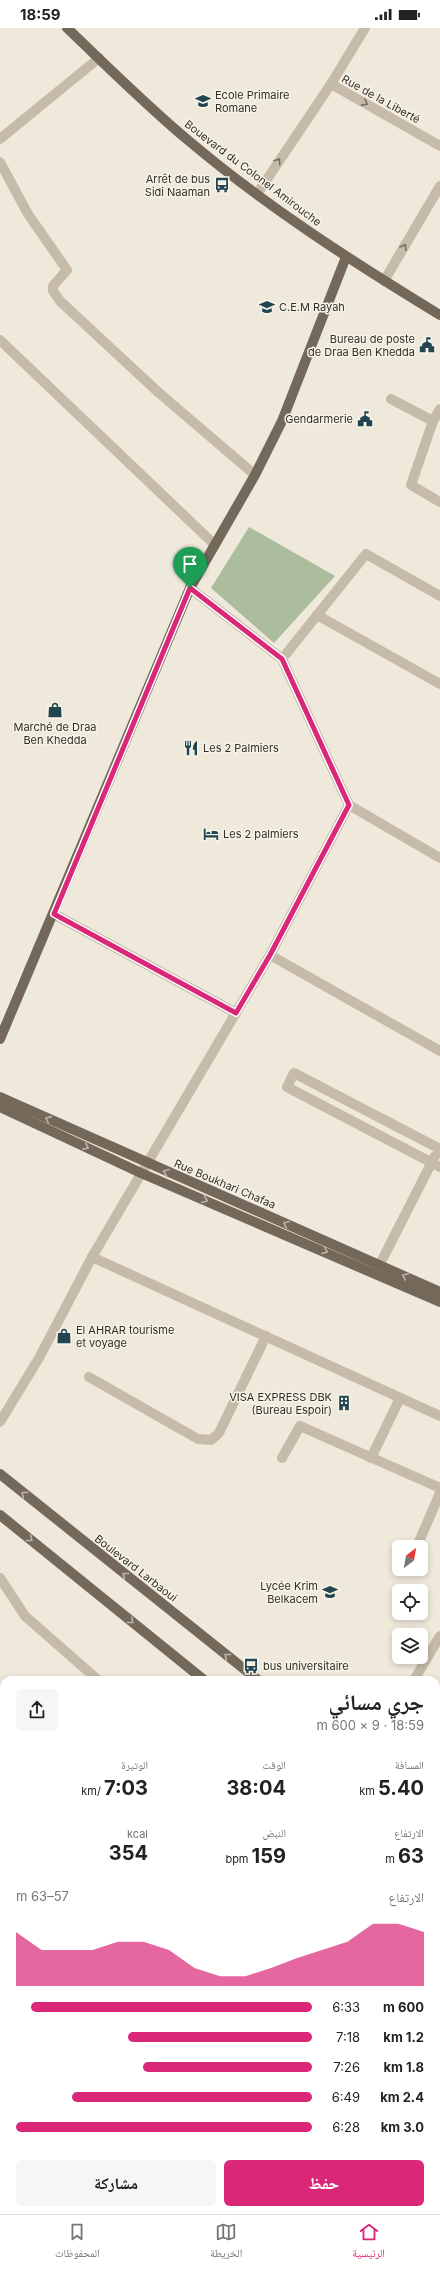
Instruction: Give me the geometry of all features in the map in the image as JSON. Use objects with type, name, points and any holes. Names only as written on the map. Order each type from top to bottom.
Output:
[{"type":"main road","name":"Bouevard du Colonel Amirouche","points":[[67,28],[189,141],[257,194],[346,257],[440,315]]},
{"type":"main road","points":[[0,1039],[54,914],[190,588],[255,475],[282,421],[346,257]]},
{"type":"main road","name":"Rue Boukhari Chafaa","points":[[0,1098],[144,1168]]},
{"type":"main road","name":"Rue Boukhari Chafaa","points":[[0,1107],[378,1269],[440,1292]]},
{"type":"main road","name":"Rue Boukhari Chafaa","points":[[378,1269],[440,1302]]},
{"type":"main road","name":"Boulevard Larbaoui","points":[[0,1474],[253,1676]]},
{"type":"main road","points":[[0,1515],[199,1676]]},
{"type":"street","points":[[257,194],[331,84],[365,28]]},
{"type":"street","points":[[0,139],[99,58]]},
{"type":"street","name":"Rue de la Liberté","points":[[331,84],[440,146]]},
{"type":"street","points":[[0,162],[28,214],[67,270],[53,286],[53,291],[60,301],[153,387],[255,475]]},
{"type":"street","points":[[384,281],[440,186]]},
{"type":"street","points":[[0,340],[215,545]]},
{"type":"street","points":[[391,399],[433,421]]},
{"type":"street","points":[[440,408],[433,421],[411,485],[440,502]]},
{"type":"street","points":[[282,659],[366,554],[440,596]]},
{"type":"street","points":[[190,588],[282,659],[349,805],[440,858]]},
{"type":"street","points":[[317,615],[440,684]]},
{"type":"street","points":[[0,1422],[39,1358],[92,1257],[270,955],[349,805]]},
{"type":"street","points":[[54,914],[236,1013]]},
{"type":"street","points":[[270,955],[440,1051]]},
{"type":"street","points":[[378,1269],[436,1165],[440,1148],[294,1073],[287,1087],[436,1165]]},
{"type":"street","points":[[92,1257],[440,1416]]},
{"type":"street","points":[[88,1377],[198,1439],[211,1440],[219,1433],[266,1336]]},
{"type":"street","points":[[371,1458],[400,1398]]},
{"type":"street","points":[[282,1458],[300,1426],[440,1488]]},
{"type":"street","points":[[420,1540],[440,1492]]},
{"type":"street","points":[[0,1578],[3,1591],[25,1616],[93,1676]]},
{"type":"street","points":[[416,1676],[440,1636]]},
{"type":"green space","points":[[249,527],[335,576],[274,643],[211,588]]},
{"type":"place","name":"Ecole Primaire Romane","points":[[203,101]]},
{"type":"place","name":"Arrêt de bus Sidi Naaman","points":[[222,185]]},
{"type":"place","name":"C.E.M Rayah","points":[[267,307]]},
{"type":"place","name":"Bureau de poste de Draa Ben Khedda","points":[[427,345]]},
{"type":"place","name":"Gendarmerie","points":[[365,419]]},
{"type":"place","name":"Marché de Draa Ben Khedda","points":[[55,710]]},
{"type":"place","name":"Les 2 Palmiers","points":[[191,748]]},
{"type":"place","name":"Les 2 palmiers","points":[[211,834]]},
{"type":"place","name":"El AHRAR tourisme et voyage","points":[[64,1336]]},
{"type":"place","name":"VISA EXPRESS DBK (Bureau Espoir)","points":[[344,1403]]},
{"type":"place","name":"Lycée Krim Belkacem","points":[[330,1592]]},
{"type":"place","name":"bus universitaire","points":[[251,1666]]},
{"type":"route","points":[[190,588],[282,659],[349,805],[270,955],[236,1013],[54,914],[190,588]]}]
